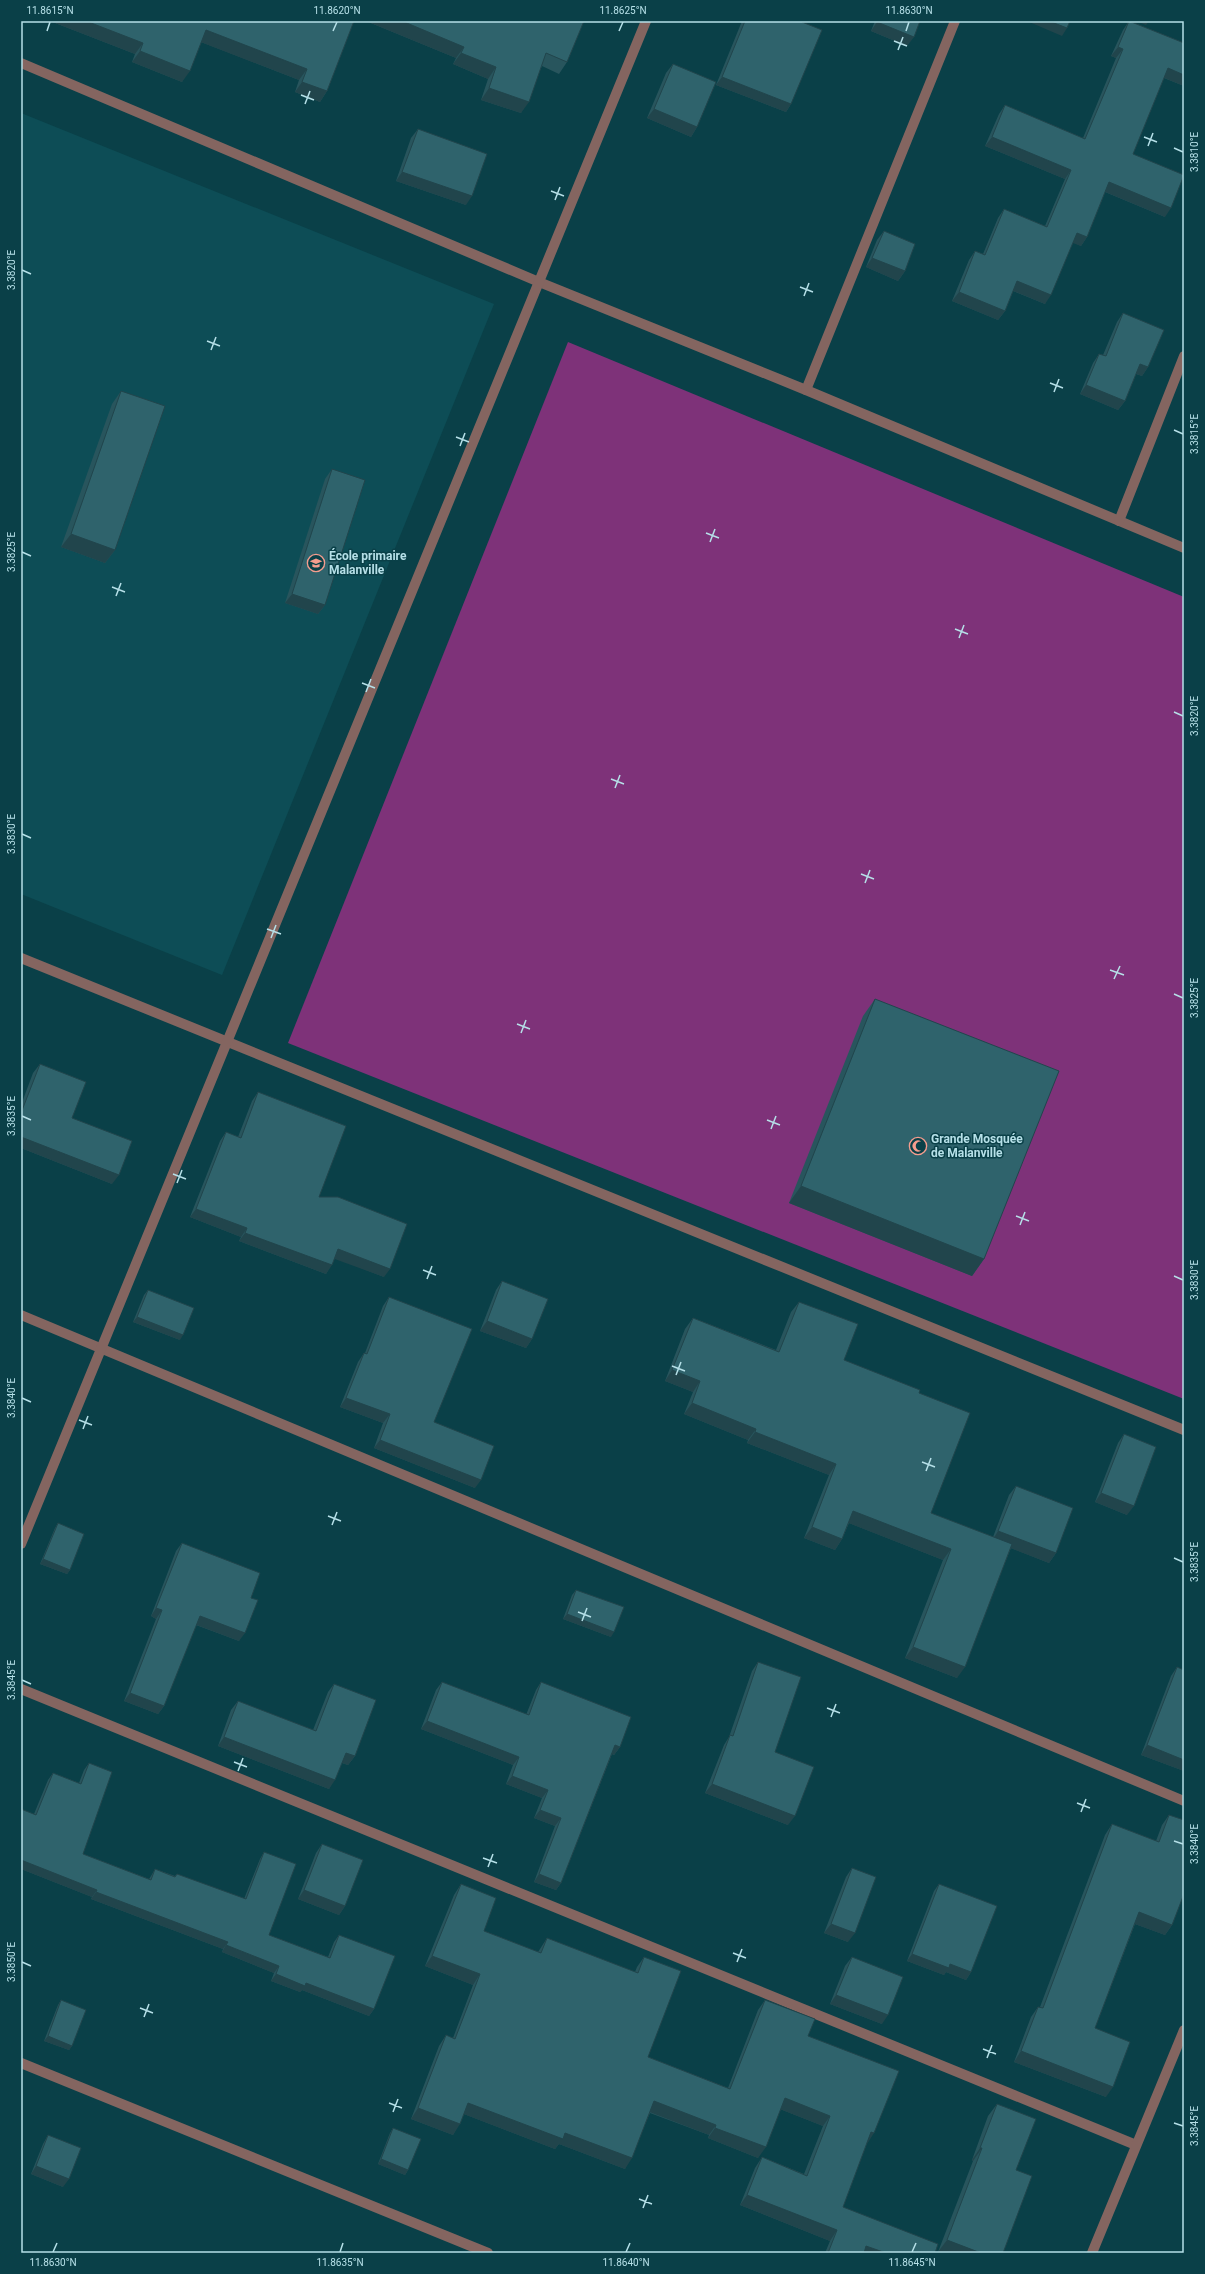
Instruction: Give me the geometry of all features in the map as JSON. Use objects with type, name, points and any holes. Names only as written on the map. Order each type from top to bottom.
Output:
[{"type":"street","points":[[21,1544],[646,21]]},
{"type":"street","points":[[806,390],[955,21]]},
{"type":"street","points":[[21,63],[539,282],[806,390],[1184,548]]},
{"type":"street","points":[[1119,521],[1184,356]]},
{"type":"street","points":[[21,958],[1184,1430]]},
{"type":"street","points":[[21,1315],[102,1347],[1184,1801]]},
{"type":"street","points":[[21,1689],[1136,2146]]},
{"type":"street","points":[[1092,2253],[1184,2030]]},
{"type":"street","points":[[21,2063],[488,2253]]},
{"type":"shaded area","points":[[21,113],[494,304],[222,975],[21,894]]},
{"type":"shaded area","points":[[568,342],[1184,597],[1184,1399],[288,1043]]},
{"type":"building","points":[[86,21],[354,21],[327,91],[302,82],[307,69],[206,30],[190,71],[140,51],[143,43]]},
{"type":"building","points":[[402,21],[584,21],[567,62],[546,53],[529,102],[489,88],[496,67],[461,53],[464,47]]},
{"type":"building","points":[[745,21],[802,21],[822,30],[791,104],[722,77]]},
{"type":"building","points":[[920,21],[914,37],[877,22]]},
{"type":"building","points":[[1049,21],[1070,21],[1067,28]]},
{"type":"building","points":[[1129,21],[1184,43],[1184,75],[1168,68],[1133,154],[1184,175],[1171,208],[1109,182],[1087,237],[1077,233],[1051,295],[1017,281],[1005,311],[959,292],[975,251],[985,255],[1004,209],[1047,227],[1071,170],[992,137],[1005,105],[1085,139],[1123,49],[1118,47]]},
{"type":"building","points":[[673,64],[716,82],[697,127],[654,109]]},
{"type":"building","points":[[418,129],[487,154],[472,196],[402,172]]},
{"type":"building","points":[[884,231],[915,244],[905,271],[872,258]]},
{"type":"building","points":[[1123,313],[1164,330],[1148,367],[1140,364],[1125,401],[1086,385],[1099,354],[1106,356]]},
{"type":"building","points":[[121,391],[165,406],[115,550],[71,534]]},
{"type":"building","points":[[332,469],[365,480],[325,605],[292,594]]},
{"type":"building","name":"Grande Mosquée de Malanville","points":[[875,999],[1059,1071],[984,1259],[801,1186]]},
{"type":"building","points":[[40,1064],[86,1082],[72,1118],[132,1141],[119,1175],[21,1137],[21,1113]]},
{"type":"building","points":[[258,1092],[346,1126],[319,1197],[338,1197],[407,1224],[390,1269],[338,1249],[332,1265],[245,1233],[247,1228],[196,1209],[226,1132],[241,1138]]},
{"type":"building","points":[[502,1281],[548,1299],[532,1339],[487,1321]]},
{"type":"building","points":[[148,1290],[194,1308],[183,1335],[137,1317]]},
{"type":"building","points":[[389,1297],[472,1329],[434,1422],[494,1446],[481,1480],[380,1440],[390,1414],[346,1398],[364,1353],[367,1354]]},
{"type":"building","points":[[799,1302],[858,1324],[844,1360],[920,1390],[919,1393],[970,1413],[931,1513],[1012,1544],[965,1667],[913,1647],[951,1549],[853,1511],[842,1539],[812,1527],[836,1464],[755,1432],[756,1429],[692,1403],[700,1381],[672,1370],[693,1318],[779,1352]]},
{"type":"building","points":[[1124,1434],[1156,1447],[1134,1506],[1101,1493]]},
{"type":"building","points":[[1016,1486],[1073,1508],[1056,1553],[998,1531]]},
{"type":"building","points":[[58,1523],[84,1534],[70,1570],[43,1559]]},
{"type":"building","points":[[182,1543],[260,1573],[251,1598],[258,1600],[245,1633],[200,1616],[164,1706],[130,1693],[162,1610],[156,1608]]},
{"type":"building","points":[[576,1590],[624,1607],[614,1632],[567,1614]]},
{"type":"building","points":[[758,1662],[801,1677],[775,1752],[814,1767],[795,1816],[712,1784],[730,1735],[733,1736]]},
{"type":"building","points":[[1177,1667],[1184,1670],[1184,1760],[1147,1745]]},
{"type":"building","points":[[442,1682],[529,1715],[541,1682],[631,1717],[620,1747],[615,1745],[561,1883],[539,1874],[561,1818],[540,1810],[548,1790],[512,1776],[519,1757],[427,1721]]},
{"type":"building","points":[[334,1684],[376,1700],[355,1756],[346,1753],[335,1780],[224,1737],[238,1701],[316,1731]]},
{"type":"building","points":[[89,1763],[112,1772],[83,1854],[151,1880],[155,1869],[175,1877],[177,1874],[246,1899],[264,1852],[296,1864],[269,1935],[330,1958],[339,1935],[395,1956],[374,2009],[306,1983],[305,1986],[276,1974],[279,1966],[226,1945],[228,1942],[96,1892],[97,1890],[21,1860],[21,1809],[36,1815],[53,1773],[81,1784]]},
{"type":"building","points":[[1169,1815],[1184,1820],[1184,1894],[1172,1925],[1139,1912],[1095,2028],[1130,2042],[1113,2087],[1021,2051],[1038,2007],[1043,2008],[1112,1824],[1159,1842]]},
{"type":"building","points":[[322,1844],[363,1860],[345,1906],[304,1890]]},
{"type":"building","points":[[852,1868],[876,1877],[855,1933],[831,1924]]},
{"type":"building","points":[[461,1884],[496,1898],[484,1931],[541,1953],[547,1938],[638,1973],[644,1957],[681,1971],[648,2057],[730,2089],[765,2000],[815,2019],[808,2036],[899,2071],[874,2133],[871,2132],[843,2207],[938,2244],[935,2253],[886,2253],[866,2246],[864,2253],[828,2253],[837,2230],[747,2195],[762,2157],[807,2176],[830,2116],[785,2098],[766,2147],[715,2128],[716,2125],[654,2101],[632,2158],[565,2133],[563,2139],[468,2103],[460,2124],[418,2108],[446,2035],[455,2039],[480,1974],[432,1956]]},
{"type":"building","points":[[939,1884],[997,1906],[971,1972],[950,1964],[949,1968],[912,1954]]},
{"type":"building","points":[[852,1957],[903,1977],[888,2015],[836,1995]]},
{"type":"building","points":[[61,2000],[86,2010],[72,2046],[48,2036]]},
{"type":"building","points":[[997,2104],[1036,2119],[1016,2170],[1032,2176],[1003,2253],[981,2253],[947,2240]]},
{"type":"building","points":[[393,2128],[421,2139],[408,2170],[381,2159]]},
{"type":"building","points":[[48,2135],[81,2148],[69,2179],[36,2166]]},
{"type":"place","name":"École primaire Malanville","points":[[316,563]]},
{"type":"place","name":"Grande Mosquée de Malanville","points":[[918,1146]]}]
